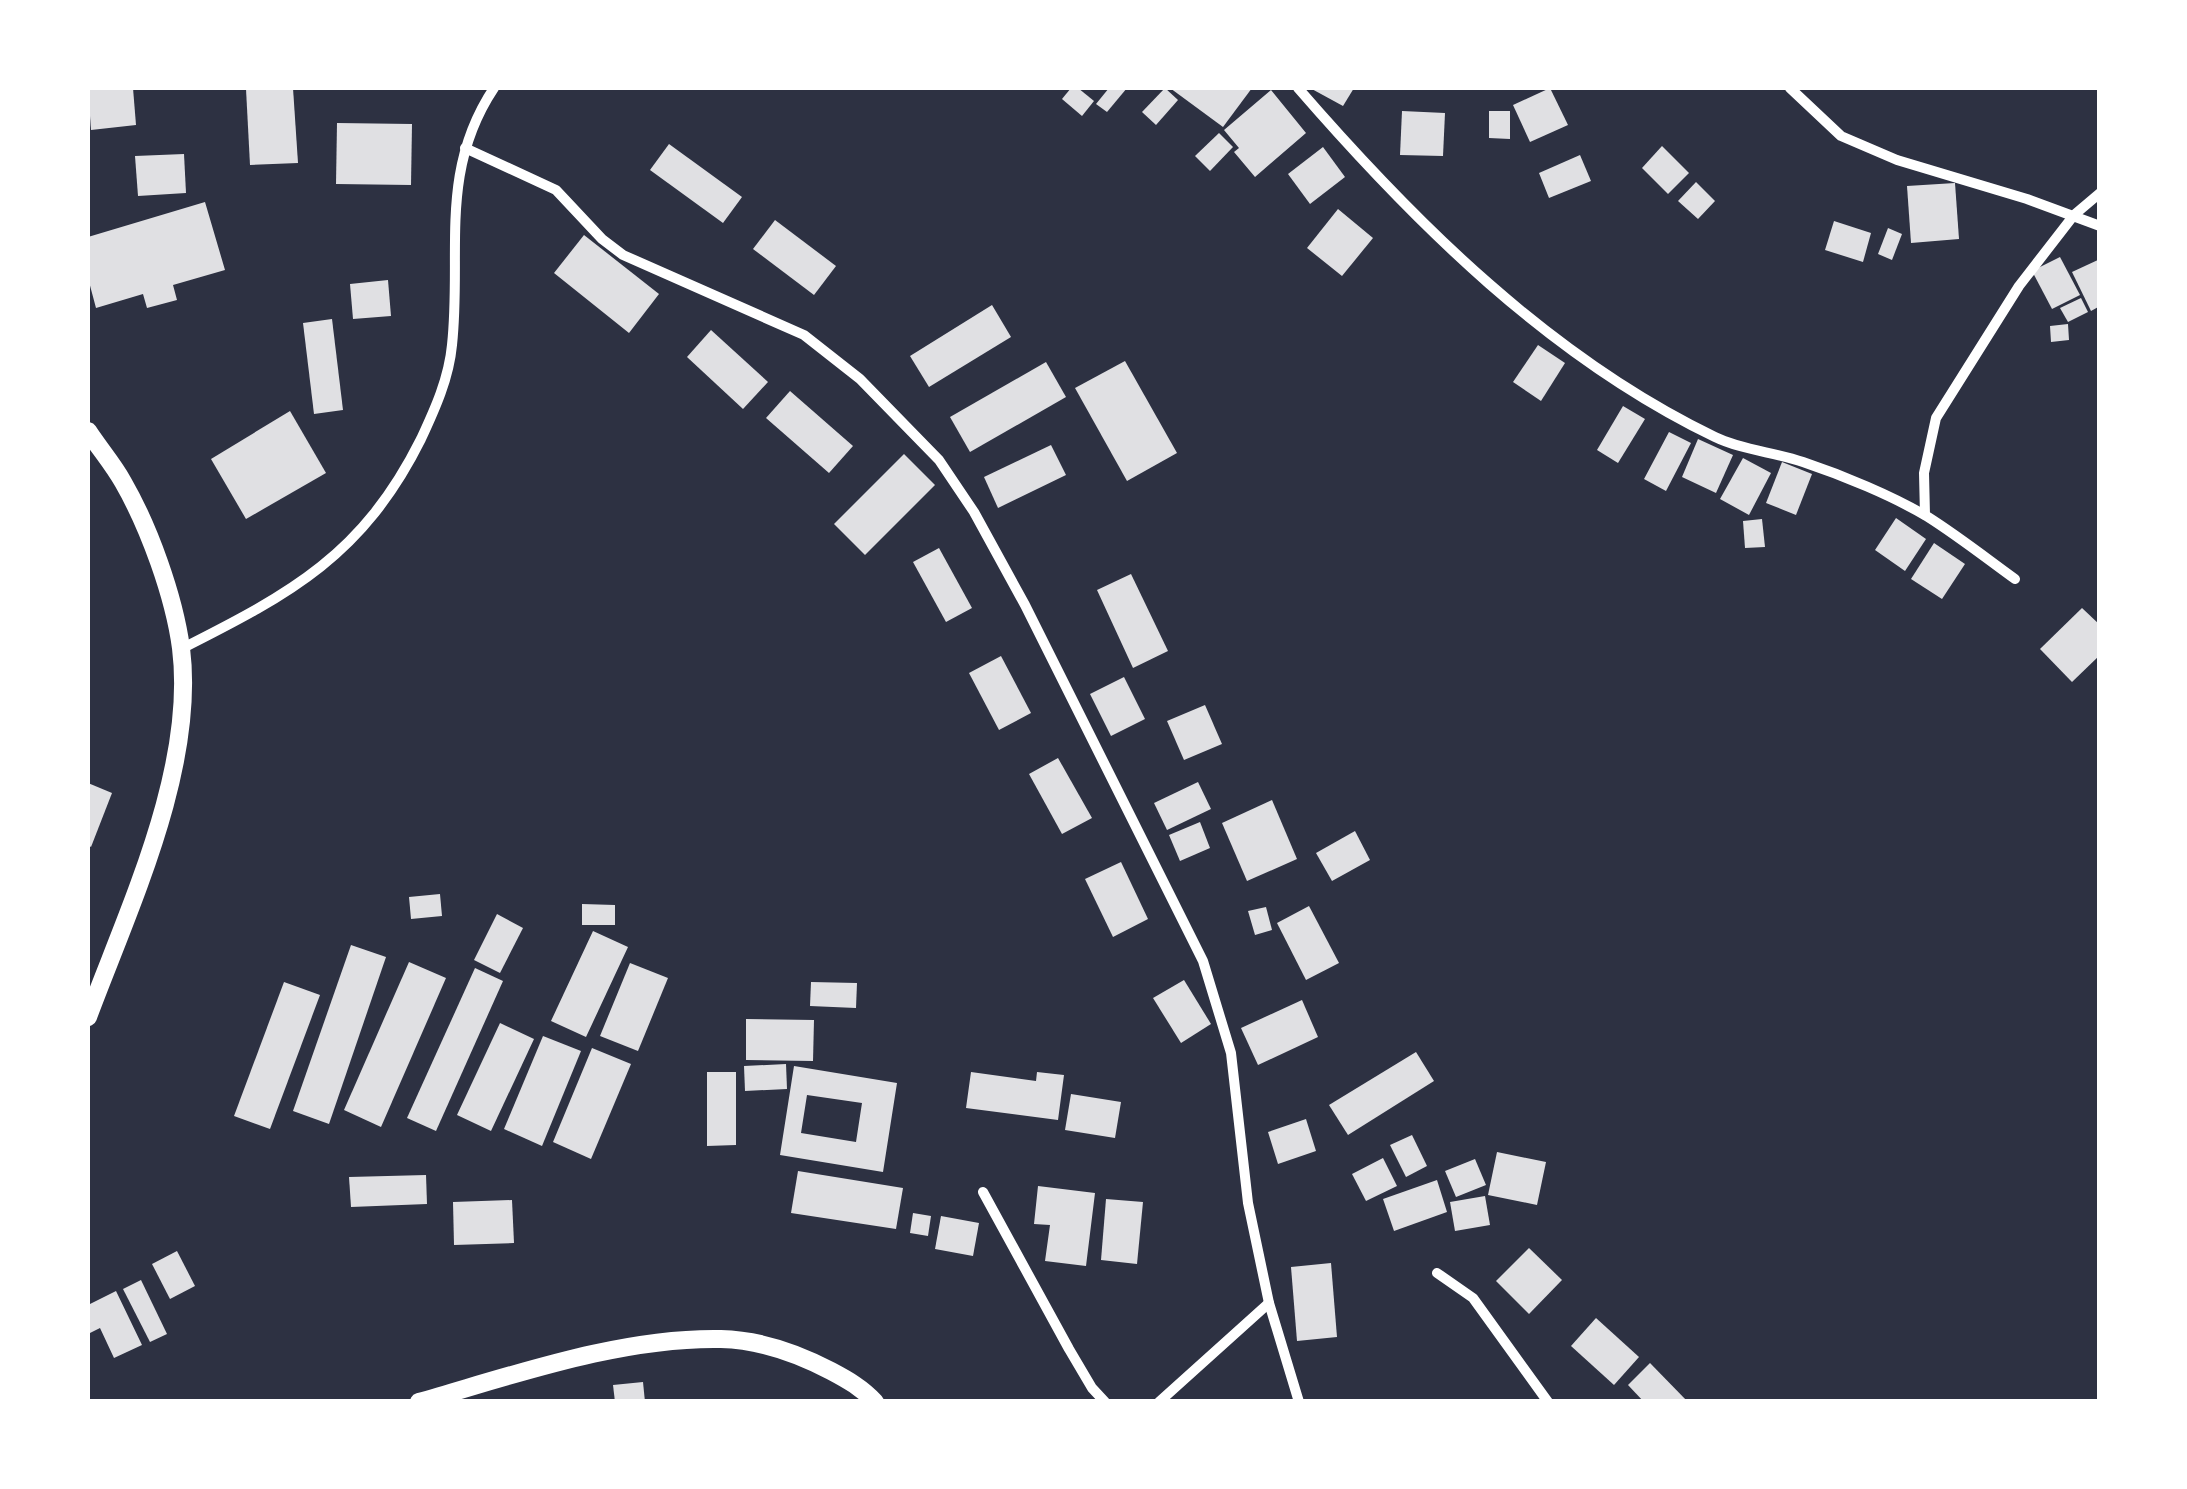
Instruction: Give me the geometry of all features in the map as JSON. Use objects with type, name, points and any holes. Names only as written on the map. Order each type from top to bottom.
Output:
[{"type":"street","points":[[181,648],[248,616],[330,561],[370,518],[407,466],[444,386],[452,346],[456,207],[465,148],[475,115],[494,88]]},
{"type":"street","points":[[1298,88],[1428,226],[1531,319],[1602,370],[1654,405],[1719,439],[1804,462],[1925,516],[2015,578]]},
{"type":"street","points":[[1790,88],[1841,136],[1897,160],[1954,175],[2100,226]]},
{"type":"street","points":[[465,148],[556,190],[602,239],[623,254],[804,335],[860,379],[939,460],[974,512],[1026,605],[1203,961],[1231,1052],[1248,1203],[1269,1303],[1299,1402]]},
{"type":"street","points":[[1925,516],[1926,461],[1936,418],[1996,318],[2074,216],[2100,193]]},
{"type":"street","points":[[88,431],[123,482],[155,554],[181,648],[181,714],[158,830],[88,1017]]},
{"type":"street","points":[[983,1192],[1092,1388],[1105,1402]]},
{"type":"street","points":[[1437,1272],[1474,1298],[1548,1402]]},
{"type":"street","points":[[1160,1402],[1269,1303]]},
{"type":"street","points":[[418,1402],[562,1362],[647,1345],[722,1339],[773,1346],[812,1362],[862,1388],[875,1402]]},
{"type":"building","points":[[88,88],[133,88],[136,125],[91,130]]},
{"type":"building","points":[[293,88],[298,163],[250,165],[246,89]]},
{"type":"building","points":[[1071,88],[1078,88],[1094,101],[1082,116],[1062,99]]},
{"type":"building","points":[[1109,88],[1127,88],[1107,112],[1096,104]]},
{"type":"building","points":[[1165,88],[1178,100],[1156,125],[1142,112]]},
{"type":"building","points":[[1170,88],[1252,88],[1223,127]]},
{"type":"building","points":[[1310,88],[1354,88],[1343,106]]},
{"type":"building","points":[[1550,88],[1568,125],[1530,142],[1513,105]]},
{"type":"building","points":[[1271,90],[1306,133],[1255,177],[1234,152],[1239,148],[1224,130]]},
{"type":"building","points":[[1402,111],[1445,113],[1443,156],[1400,155]]},
{"type":"building","points":[[1489,111],[1510,111],[1510,139],[1489,138]]},
{"type":"building","points":[[337,123],[412,124],[411,185],[336,184]]},
{"type":"building","points":[[1219,133],[1233,147],[1210,171],[1195,156]]},
{"type":"building","points":[[669,144],[742,197],[723,223],[650,170]]},
{"type":"building","points":[[1662,146],[1689,173],[1668,194],[1642,168]]},
{"type":"building","points":[[1323,147],[1345,177],[1310,204],[1288,174]]},
{"type":"building","points":[[184,154],[186,193],[138,196],[135,156]]},
{"type":"building","points":[[1580,155],[1591,181],[1549,198],[1539,173]]},
{"type":"building","points":[[1696,182],[1715,201],[1698,219],[1678,201]]},
{"type":"building","points":[[1955,183],[1959,239],[1911,243],[1907,186]]},
{"type":"building","points":[[205,202],[225,270],[173,285],[177,300],[147,308],[143,294],[96,308],[88,278],[88,237]]},
{"type":"building","points":[[1338,209],[1373,238],[1342,276],[1307,248]]},
{"type":"building","points":[[775,220],[836,266],[814,295],[753,249]]},
{"type":"building","points":[[1834,221],[1871,233],[1863,262],[1825,250]]},
{"type":"building","points":[[1888,228],[1902,234],[1892,260],[1878,254]]},
{"type":"building","points":[[584,235],[659,294],[629,333],[554,273]]},
{"type":"building","points":[[2060,257],[2080,295],[2052,309],[2032,271]]},
{"type":"building","points":[[2100,259],[2100,306],[2091,311],[2072,272]]},
{"type":"building","points":[[388,280],[391,316],[353,319],[350,284]]},
{"type":"building","points":[[2081,298],[2088,312],[2068,322],[2060,308]]},
{"type":"building","points":[[992,305],[1011,337],[929,387],[910,356]]},
{"type":"building","points":[[332,319],[343,410],[314,414],[303,323]]},
{"type":"building","points":[[2068,324],[2069,340],[2051,342],[2050,326]]},
{"type":"building","points":[[711,330],[768,382],[743,409],[687,357]]},
{"type":"building","points":[[1538,345],[1565,363],[1541,401],[1513,382]]},
{"type":"building","points":[[1125,361],[1177,453],[1127,481],[1075,388]]},
{"type":"building","points":[[1046,362],[1066,397],[970,452],[950,417]]},
{"type":"building","points":[[790,391],[853,446],[829,473],[766,418]]},
{"type":"building","points":[[1623,406],[1645,419],[1618,463],[1597,450]]},
{"type":"building","points":[[290,411],[326,473],[246,519],[211,459]]},
{"type":"building","points":[[1669,432],[1691,443],[1666,491],[1644,479]]},
{"type":"building","points":[[1698,439],[1733,455],[1716,493],[1682,477]]},
{"type":"building","points":[[1051,445],[1066,475],[998,508],[984,477]]},
{"type":"building","points":[[904,454],[935,485],[865,555],[834,524]]},
{"type":"building","points":[[1743,458],[1771,473],[1749,515],[1720,499]]},
{"type":"building","points":[[1782,462],[1812,474],[1796,515],[1766,503]]},
{"type":"building","points":[[1896,518],[1926,539],[1905,571],[1875,550]]},
{"type":"building","points":[[1762,519],[1765,547],[1745,548],[1743,521]]},
{"type":"building","points":[[1934,543],[1965,564],[1942,599],[1911,579]]},
{"type":"building","points":[[939,548],[972,608],[946,622],[913,562]]},
{"type":"building","points":[[1131,574],[1168,651],[1133,668],[1097,590]]},
{"type":"building","points":[[2082,608],[2100,625],[2100,655],[2072,682],[2040,649]]},
{"type":"building","points":[[1001,656],[1031,713],[999,730],[969,673]]},
{"type":"building","points":[[1124,677],[1145,719],[1111,736],[1090,694]]},
{"type":"building","points":[[1205,705],[1222,744],[1184,760],[1167,721]]},
{"type":"building","points":[[1058,758],[1092,818],[1062,834],[1029,774]]},
{"type":"building","points":[[1198,782],[1211,809],[1167,830],[1154,803]]},
{"type":"building","points":[[88,783],[112,793],[91,847],[88,845]]},
{"type":"building","points":[[1272,800],[1297,859],[1247,881],[1222,823]]},
{"type":"building","points":[[1200,822],[1210,848],[1180,861],[1169,835]]},
{"type":"building","points":[[1355,831],[1370,860],[1332,881],[1316,853]]},
{"type":"building","points":[[1121,862],[1148,919],[1113,937],[1085,879]]},
{"type":"building","points":[[440,894],[442,916],[411,919],[409,897]]},
{"type":"building","points":[[582,904],[615,905],[615,925],[582,925]]},
{"type":"building","points":[[1309,906],[1339,963],[1306,980],[1277,923]]},
{"type":"building","points":[[1266,907],[1272,930],[1255,935],[1248,911]]},
{"type":"building","points":[[497,914],[523,928],[500,973],[474,960]]},
{"type":"building","points":[[593,931],[628,947],[586,1037],[551,1021]]},
{"type":"building","points":[[351,945],[386,957],[329,1124],[293,1111]]},
{"type":"building","points":[[409,962],[446,978],[381,1127],[344,1110]]},
{"type":"building","points":[[630,963],[668,978],[638,1051],[600,1036]]},
{"type":"building","points":[[475,968],[503,981],[436,1131],[407,1118]]},
{"type":"building","points":[[1184,980],[1211,1024],[1181,1043],[1153,998]]},
{"type":"building","points":[[284,982],[320,995],[270,1129],[234,1116]]},
{"type":"building","points":[[811,982],[857,983],[856,1008],[810,1006]]},
{"type":"building","points":[[1302,1000],[1318,1037],[1258,1065],[1241,1028]]},
{"type":"building","points":[[746,1019],[814,1020],[813,1061],[746,1060]]},
{"type":"building","points":[[500,1023],[534,1039],[491,1131],[457,1115]]},
{"type":"building","points":[[543,1036],[581,1051],[542,1146],[504,1129]]},
{"type":"building","points":[[592,1048],[631,1064],[591,1159],[553,1142]]},
{"type":"building","points":[[1416,1052],[1434,1081],[1348,1135],[1329,1105]]},
{"type":"building","points":[[786,1064],[787,1089],[745,1091],[744,1066]]},
{"type":"building","points":[[794,1066],[897,1083],[883,1172],[780,1155]],"holes":[[[807,1095],[862,1103],[856,1142],[801,1133]]]},
{"type":"building","points":[[707,1072],[736,1072],[736,1145],[707,1146]]},
{"type":"building","points":[[971,1072],[1036,1081],[1037,1072],[1064,1075],[1058,1120],[966,1108]]},
{"type":"building","points":[[1071,1094],[1121,1102],[1115,1138],[1065,1130]]},
{"type":"building","points":[[1306,1119],[1316,1151],[1278,1164],[1268,1132]]},
{"type":"building","points":[[1412,1135],[1427,1166],[1406,1177],[1390,1145]]},
{"type":"building","points":[[1497,1152],[1546,1162],[1537,1205],[1488,1195]]},
{"type":"building","points":[[1383,1158],[1397,1186],[1366,1201],[1352,1174]]},
{"type":"building","points":[[1475,1159],[1486,1185],[1456,1197],[1445,1171]]},
{"type":"building","points":[[798,1171],[903,1188],[896,1229],[791,1213]]},
{"type":"building","points":[[426,1175],[427,1204],[351,1207],[349,1177]]},
{"type":"building","points":[[1437,1180],[1447,1212],[1394,1231],[1383,1199]]},
{"type":"building","points":[[1038,1186],[1095,1193],[1086,1266],[1045,1261],[1050,1225],[1034,1224]]},
{"type":"building","points":[[1485,1196],[1490,1225],[1455,1231],[1450,1202]]},
{"type":"building","points":[[1106,1199],[1143,1202],[1137,1264],[1101,1260]]},
{"type":"building","points":[[512,1200],[514,1243],[454,1245],[453,1202]]},
{"type":"building","points":[[913,1213],[931,1216],[928,1236],[910,1233]]},
{"type":"building","points":[[941,1216],[979,1223],[973,1256],[935,1249]]},
{"type":"building","points":[[1529,1248],[1562,1280],[1529,1314],[1496,1281]]},
{"type":"building","points":[[177,1251],[195,1286],[170,1299],[152,1264]]},
{"type":"building","points":[[1331,1263],[1337,1337],[1297,1341],[1291,1267]]},
{"type":"building","points":[[141,1280],[167,1334],[150,1342],[123,1289]]},
{"type":"building","points":[[116,1291],[142,1345],[114,1358],[100,1328],[88,1334],[88,1305]]},
{"type":"building","points":[[1596,1318],[1639,1357],[1614,1385],[1571,1346]]},
{"type":"building","points":[[1650,1363],[1688,1402],[1644,1402],[1628,1385]]},
{"type":"building","points":[[643,1382],[645,1402],[615,1402],[613,1385]]}]
